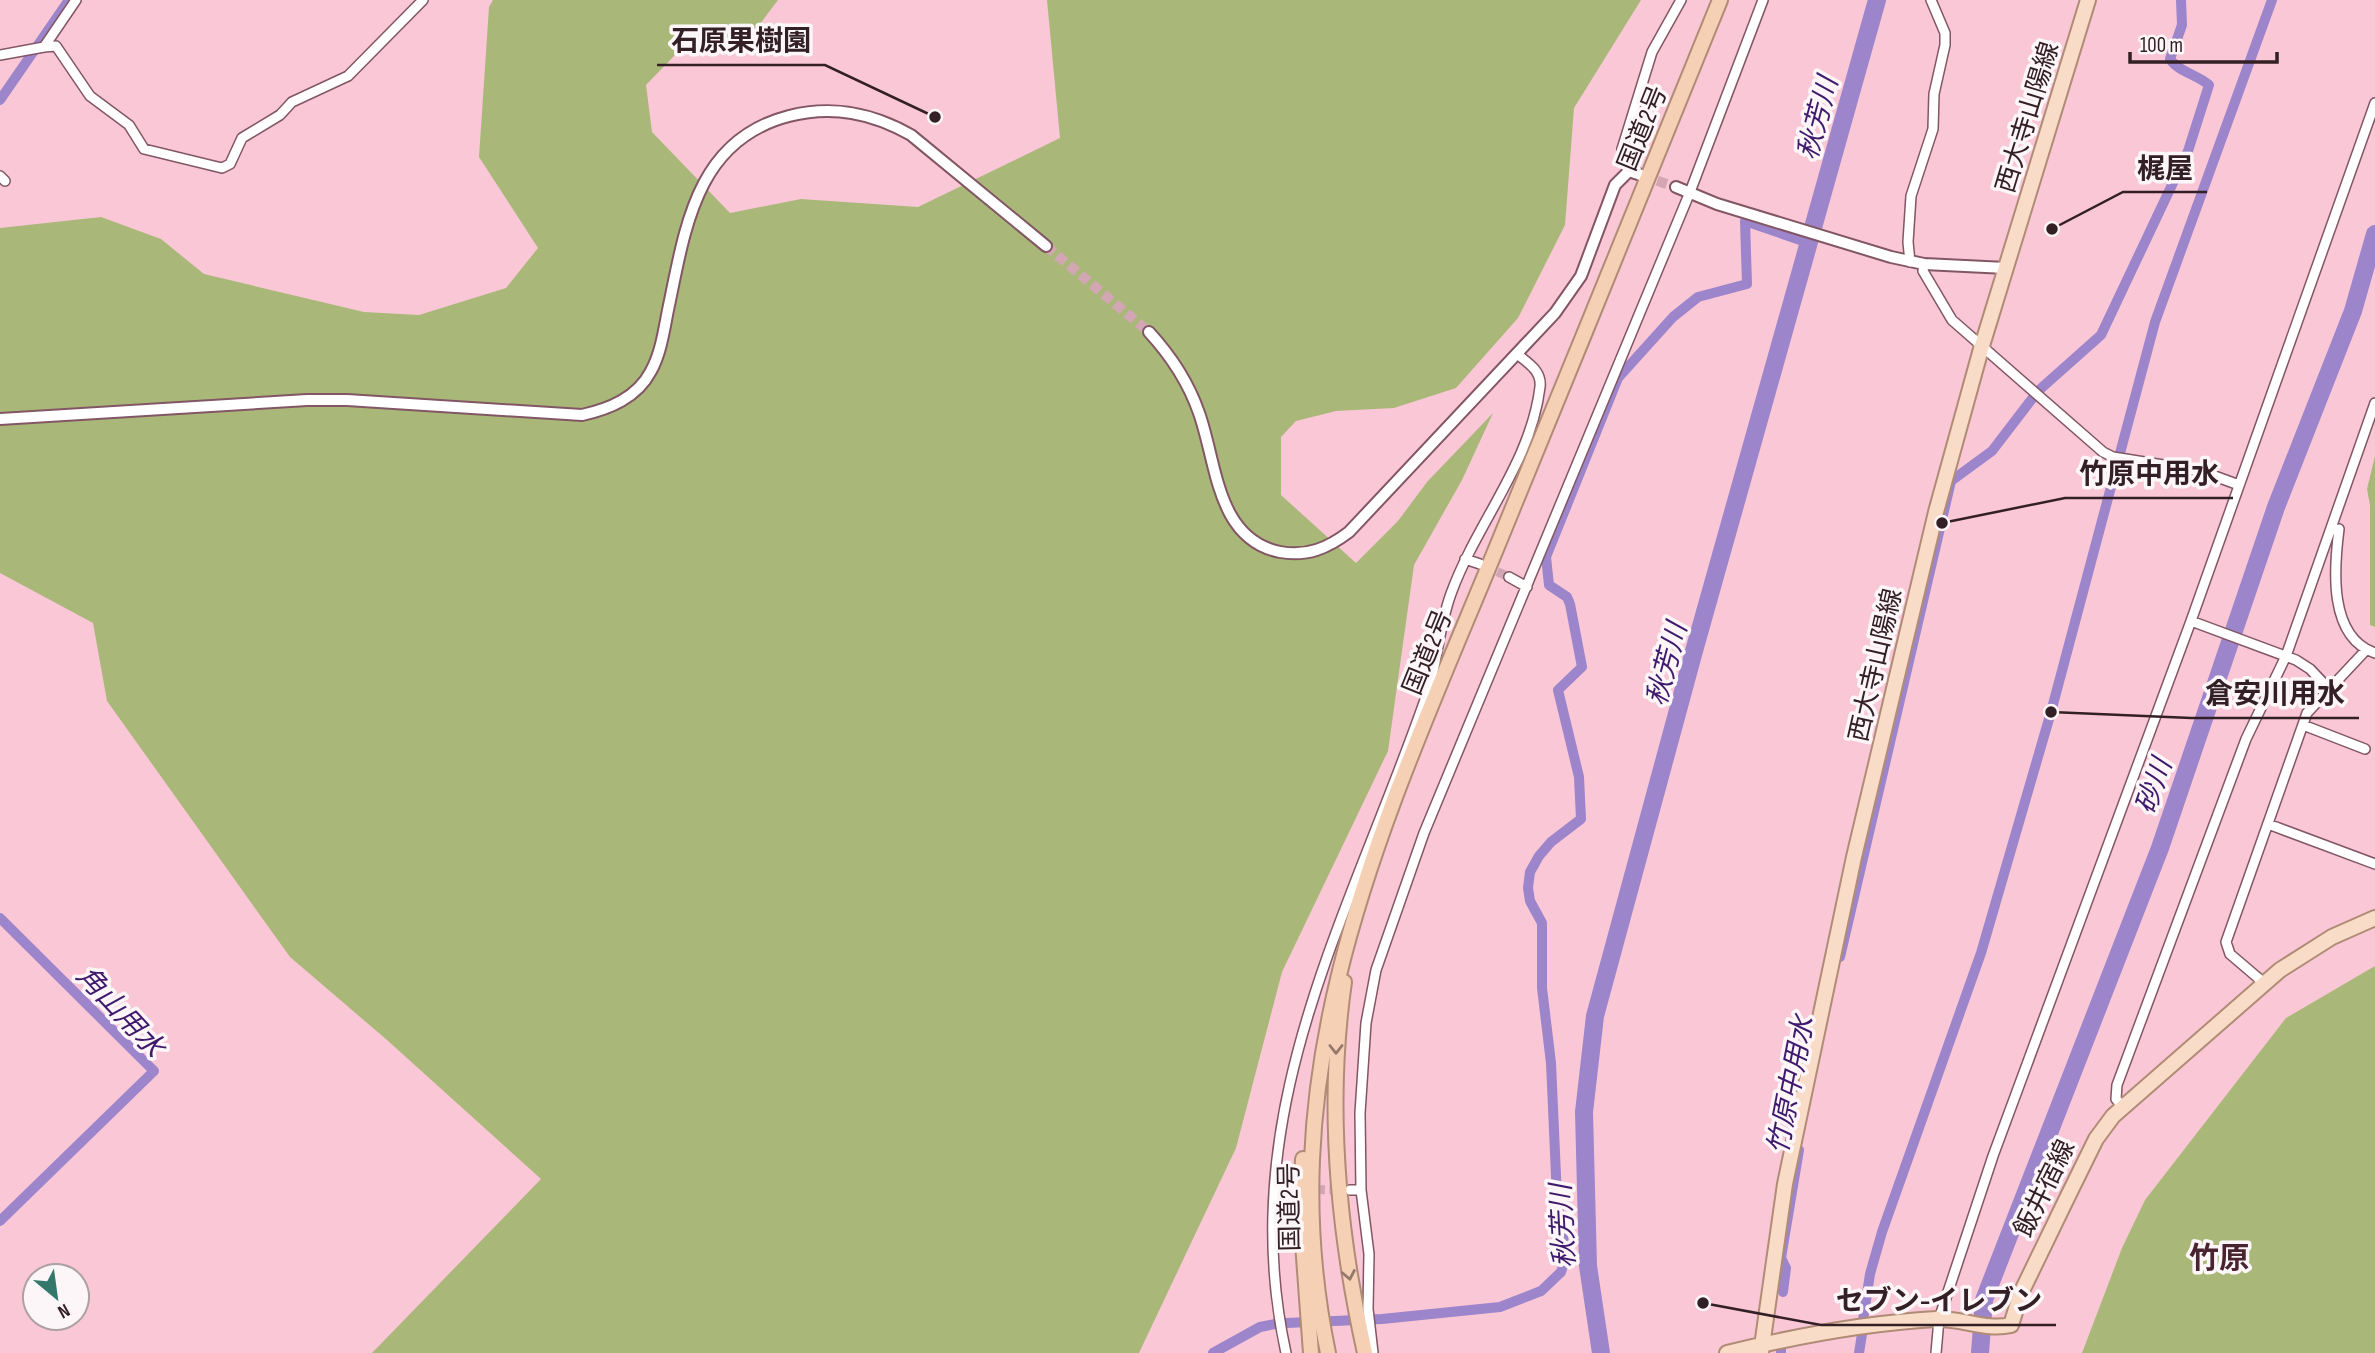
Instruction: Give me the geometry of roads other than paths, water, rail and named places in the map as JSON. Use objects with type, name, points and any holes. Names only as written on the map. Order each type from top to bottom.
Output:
[{"type":"highway","name":"国道2号","points":[[1326,1346],[1313,1310],[1312,1133],[1324,1035],[1348,932],[1400,782],[1720,0]]},
{"type":"highway","points":[[1348,932],[1336,1032],[1336,1115],[1340,1208],[1361,1303],[1365,1353]]},
{"type":"highway","points":[[1310,1346],[1313,1310]]},
{"type":"main road","name":"西大寺山陽線","points":[[1762,1348],[1785,1184],[1854,857],[1936,512],[1981,349],[2088,0]]},
{"type":"main road","name":"飯井宿線","points":[[1727,1353],[1762,1348],[1814,1333],[1944,1320],[2000,1328],[2011,1325],[2021,1293],[2096,1139],[2123,1107],[2264,983],[2332,937],[2375,918]]},
{"type":"street","points":[[44,47],[76,0]]},
{"type":"street","points":[[0,55],[55,46],[90,96],[129,125],[144,149],[222,168],[230,164],[242,138],[280,115],[292,102],[348,76],[423,0]]},
{"type":"street","points":[[1629,171],[1622,149],[1652,52],[1681,0]]},
{"type":"street","points":[[1361,1303],[1370,1254],[1361,1190],[1361,1076],[1366,1023],[1376,970],[1424,833],[1690,192],[1763,0]]},
{"type":"street","points":[[1910,262],[1908,242],[1911,196],[1933,130],[1934,94],[1945,45],[1945,33],[1931,0]]},
{"type":"street","points":[[1936,1353],[1944,1320],[2041,1023],[2191,621],[2375,103]]},
{"type":"street","points":[[0,419],[307,400],[347,400],[582,415],[604,410],[639,388],[651,372],[659,350],[687,221],[706,177],[727,150],[741,139],[782,118],[802,113],[839,110],[859,113],[897,127],[911,135],[1046,246]]},
{"type":"street","points":[[1629,171],[1641,175]]},
{"type":"street","points":[[1149,332],[1174,361],[1190,390],[1209,443],[1222,495],[1236,524],[1259,544],[1290,554],[1321,550],[1349,532],[1569,296],[1590,253],[1615,186],[1629,171]]},
{"type":"street","points":[[1676,187],[1717,204],[1910,262],[2006,268]]},
{"type":"street","points":[[1924,264],[1923,271],[1936,299],[1952,320],[1981,349],[2113,457],[2201,471],[2238,485]]},
{"type":"street","points":[[1286,1353],[1279,1315],[1273,1237],[1275,1189],[1287,1088],[1321,970],[1427,693],[1441,625],[1465,559],[1521,457],[1537,408],[1541,382],[1536,369],[1517,354]]},
{"type":"street","points":[[2123,1107],[2116,1099],[2117,1085],[2246,739],[2284,655],[2375,403]]},
{"type":"street","points":[[2264,983],[2230,954],[2226,942],[2307,713],[2328,688],[2370,652],[2344,625],[2338,604],[2339,529]]},
{"type":"street","points":[[1465,559],[1480,564]]},
{"type":"street","points":[[1509,577],[1527,586]]},
{"type":"street","points":[[2191,621],[2284,655],[2310,669],[2328,688]]},
{"type":"street","points":[[2303,726],[2365,749]]},
{"type":"street","points":[[2268,824],[2375,864]]},
{"type":"street","points":[[1275,1189],[1289,1189]]},
{"type":"street","points":[[1350,1190],[1361,1190]]},
{"type":"street","points":[[1365,1330],[1373,1353]]},
{"type":"waterway","name":"角山用水","points":[[0,100],[69,0]]},
{"type":"waterway","name":"秋芳川","points":[[1601,1353],[1588,1266],[1584,1112],[1595,1016],[1694,651],[1877,0]]},
{"type":"waterway","name":"竹原中用水","points":[[1840,957],[1951,481],[1992,451],[2038,391],[2101,335],[2188,151],[2209,85],[2178,67],[2170,59],[2182,25],[2181,0]]},
{"type":"waterway","points":[[1863,1320],[1870,1274],[1882,1232],[1981,953],[2051,712],[2155,322],[2272,0]]},
{"type":"waterway","points":[[1286,1323],[1382,1319],[1500,1307],[1541,1291],[1561,1272],[1566,1256],[1557,1198],[1551,1063],[1542,988],[1542,923],[1530,901],[1528,888],[1530,872],[1539,856],[1551,842],[1581,819],[1579,777],[1558,690],[1582,667],[1570,604],[1567,597],[1549,585],[1546,557],[1618,378],[1673,317],[1698,297],[1747,284],[1745,221],[1809,243]]},
{"type":"waterway","name":"砂川","points":[[1980,1353],[1984,1300],[2160,848],[2276,507],[2353,311],[2375,234]]},
{"type":"waterway","name":"角山用水","points":[[0,918],[154,1071],[0,1221]]},
{"type":"waterway","name":"竹原中用水","points":[[1783,1292],[1786,1268],[1781,1258],[1799,1150]]},
{"type":"waterway","points":[[1213,1353],[1260,1327],[1275,1324]]},
{"type":"waterway","points":[[1859,1353],[1862,1334]]},
{"type":"tunnel","points":[[1643,176],[1676,187]]},
{"type":"tunnel","points":[[1046,246],[1149,332]]},
{"type":"tunnel","points":[[1485,566],[1509,577]]},
{"type":"tunnel","points":[[1289,1189],[1344,1190]]},
{"type":"place","name":"石原果樹園","points":[[935,117]]},
{"type":"place","name":"梶屋","points":[[2052,229]]},
{"type":"place","name":"竹原中用水","points":[[1942,523]]},
{"type":"place","name":"倉安川用水","points":[[2051,712]]},
{"type":"place","name":"セブン-イレブン","points":[[1703,1303]]},
{"type":"district","name":"竹原","points":[[2219,1258]]}]
